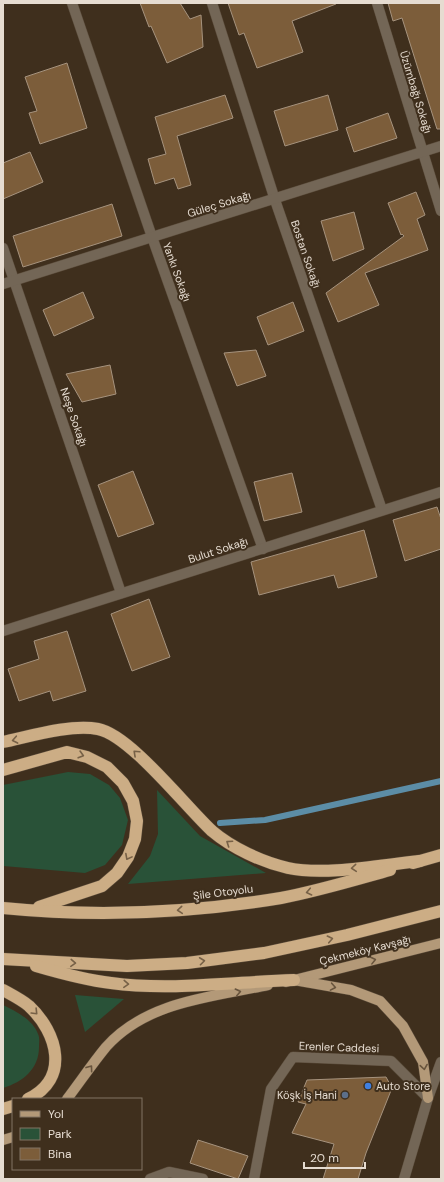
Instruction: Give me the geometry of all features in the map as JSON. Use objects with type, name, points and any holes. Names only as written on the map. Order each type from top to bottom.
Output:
[{"type":"highway","points":[[3,742],[80,727],[100,729],[117,737],[136,753],[214,832],[235,847],[260,859],[288,868],[320,870],[420,861]]},
{"type":"highway","points":[[3,770],[67,752],[87,757],[107,767],[123,783],[133,801],[137,821],[135,839],[128,857],[118,873],[102,886],[32,910]]},
{"type":"highway","name":"Şile Otoyolu","points":[[3,908],[106,912],[169,911],[221,907],[322,889],[441,855]]},
{"type":"highway","points":[[3,959],[127,966],[194,962],[264,953],[347,935],[441,911]]},
{"type":"highway","points":[[20,960],[63,974],[111,984],[189,986],[294,980]]},
{"type":"highway","points":[[3,990],[28,1005],[40,1017],[51,1035],[55,1051],[56,1068],[46,1084],[29,1098]]},
{"type":"main road","name":"Çekmeköy Kavşağı","points":[[68,1098],[107,1046],[134,1023],[154,1012],[178,1004],[294,980],[441,943]]},
{"type":"main road","points":[[294,980],[351,990],[380,1001],[403,1026],[423,1062],[428,1098]]},
{"type":"street","name":"Yankı Sokağı","points":[[72,3],[152,237],[263,549]]},
{"type":"street","name":"Bostan Sokağı","points":[[212,3],[275,200],[382,510]]},
{"type":"street","name":"Üzümbağı Sokağı","points":[[377,3],[441,211]]},
{"type":"street","name":"Güleç Sokağı","points":[[3,284],[275,200],[441,146]]},
{"type":"street","name":"Neşe Sokağı","points":[[3,248],[122,594]]},
{"type":"street","name":"Bulut Sokağı","points":[[3,631],[441,492]]},
{"type":"street","name":"Erenler Caddesi","points":[[254,1179],[271,1089],[293,1057],[391,1061],[428,1098]]},
{"type":"street","points":[[404,1179],[428,1098],[441,1062]]},
{"type":"street","points":[[150,1179],[169,1172],[203,1179]]},
{"type":"green space","points":[[68,772],[90,774],[109,785],[120,798],[128,820],[122,845],[105,865],[85,873],[3,866],[3,785]]},
{"type":"green space","points":[[157,790],[200,836],[266,873],[128,884],[150,856],[158,834]]},
{"type":"green space","points":[[75,995],[124,999],[85,1032]]},
{"type":"green space","points":[[3,1005],[28,1020],[36,1029],[39,1040],[38,1055],[33,1068],[28,1074],[17,1082],[3,1088]]},
{"type":"building","points":[[140,3],[180,3],[190,19],[201,15],[203,47],[167,63],[151,26],[149,27]]},
{"type":"building","points":[[228,3],[336,4],[292,21],[303,52],[257,68],[244,33],[239,35]]},
{"type":"building","points":[[388,3],[441,3],[441,129],[437,129],[402,18],[393,21]]},
{"type":"building","points":[[67,63],[87,128],[40,144],[29,113],[37,111],[25,77]]},
{"type":"building","points":[[225,95],[233,118],[177,136],[191,185],[178,189],[174,178],[155,184],[148,159],[166,154],[155,117]]},
{"type":"building","points":[[328,95],[338,130],[285,146],[274,111]]},
{"type":"building","points":[[388,113],[397,138],[354,152],[346,128]]},
{"type":"building","points":[[30,152],[43,182],[3,199],[3,163]]},
{"type":"building","points":[[416,192],[425,215],[417,219],[428,250],[365,273],[379,305],[338,322],[326,293],[404,236],[402,234],[401,235],[388,203]]},
{"type":"building","points":[[112,204],[122,236],[23,267],[13,236]]},
{"type":"building","points":[[354,212],[364,249],[333,261],[321,221]]},
{"type":"building","points":[[83,292],[94,318],[54,336],[43,310]]},
{"type":"building","points":[[293,302],[304,331],[268,345],[257,317]]},
{"type":"building","points":[[256,350],[266,376],[237,386],[224,353]]},
{"type":"building","points":[[110,365],[116,394],[82,402],[66,374]]},
{"type":"building","points":[[133,471],[154,524],[118,537],[98,485]]},
{"type":"building","points":[[292,473],[302,512],[264,521],[254,482]]},
{"type":"building","points":[[437,507],[441,519],[441,549],[405,561],[393,520]]},
{"type":"building","points":[[364,530],[377,577],[338,588],[334,575],[259,595],[251,562]]},
{"type":"building","points":[[149,599],[170,657],[132,671],[111,614]]},
{"type":"building","points":[[67,631],[86,691],[53,701],[50,691],[19,701],[8,669],[39,659],[34,641]]},
{"type":"building","points":[[386,1077],[392,1088],[366,1153],[358,1179],[323,1179],[334,1144],[292,1133],[306,1104],[298,1102],[307,1080]]},
{"type":"building","points":[[198,1140],[248,1156],[238,1179],[190,1163]]},
{"type":"waterway","points":[[220,823],[265,820],[441,781]]},
{"type":"place","name":"Auto Store","points":[[368,1086]]},
{"type":"place","name":"Köşk İş Hani","points":[[345,1095]]}]
